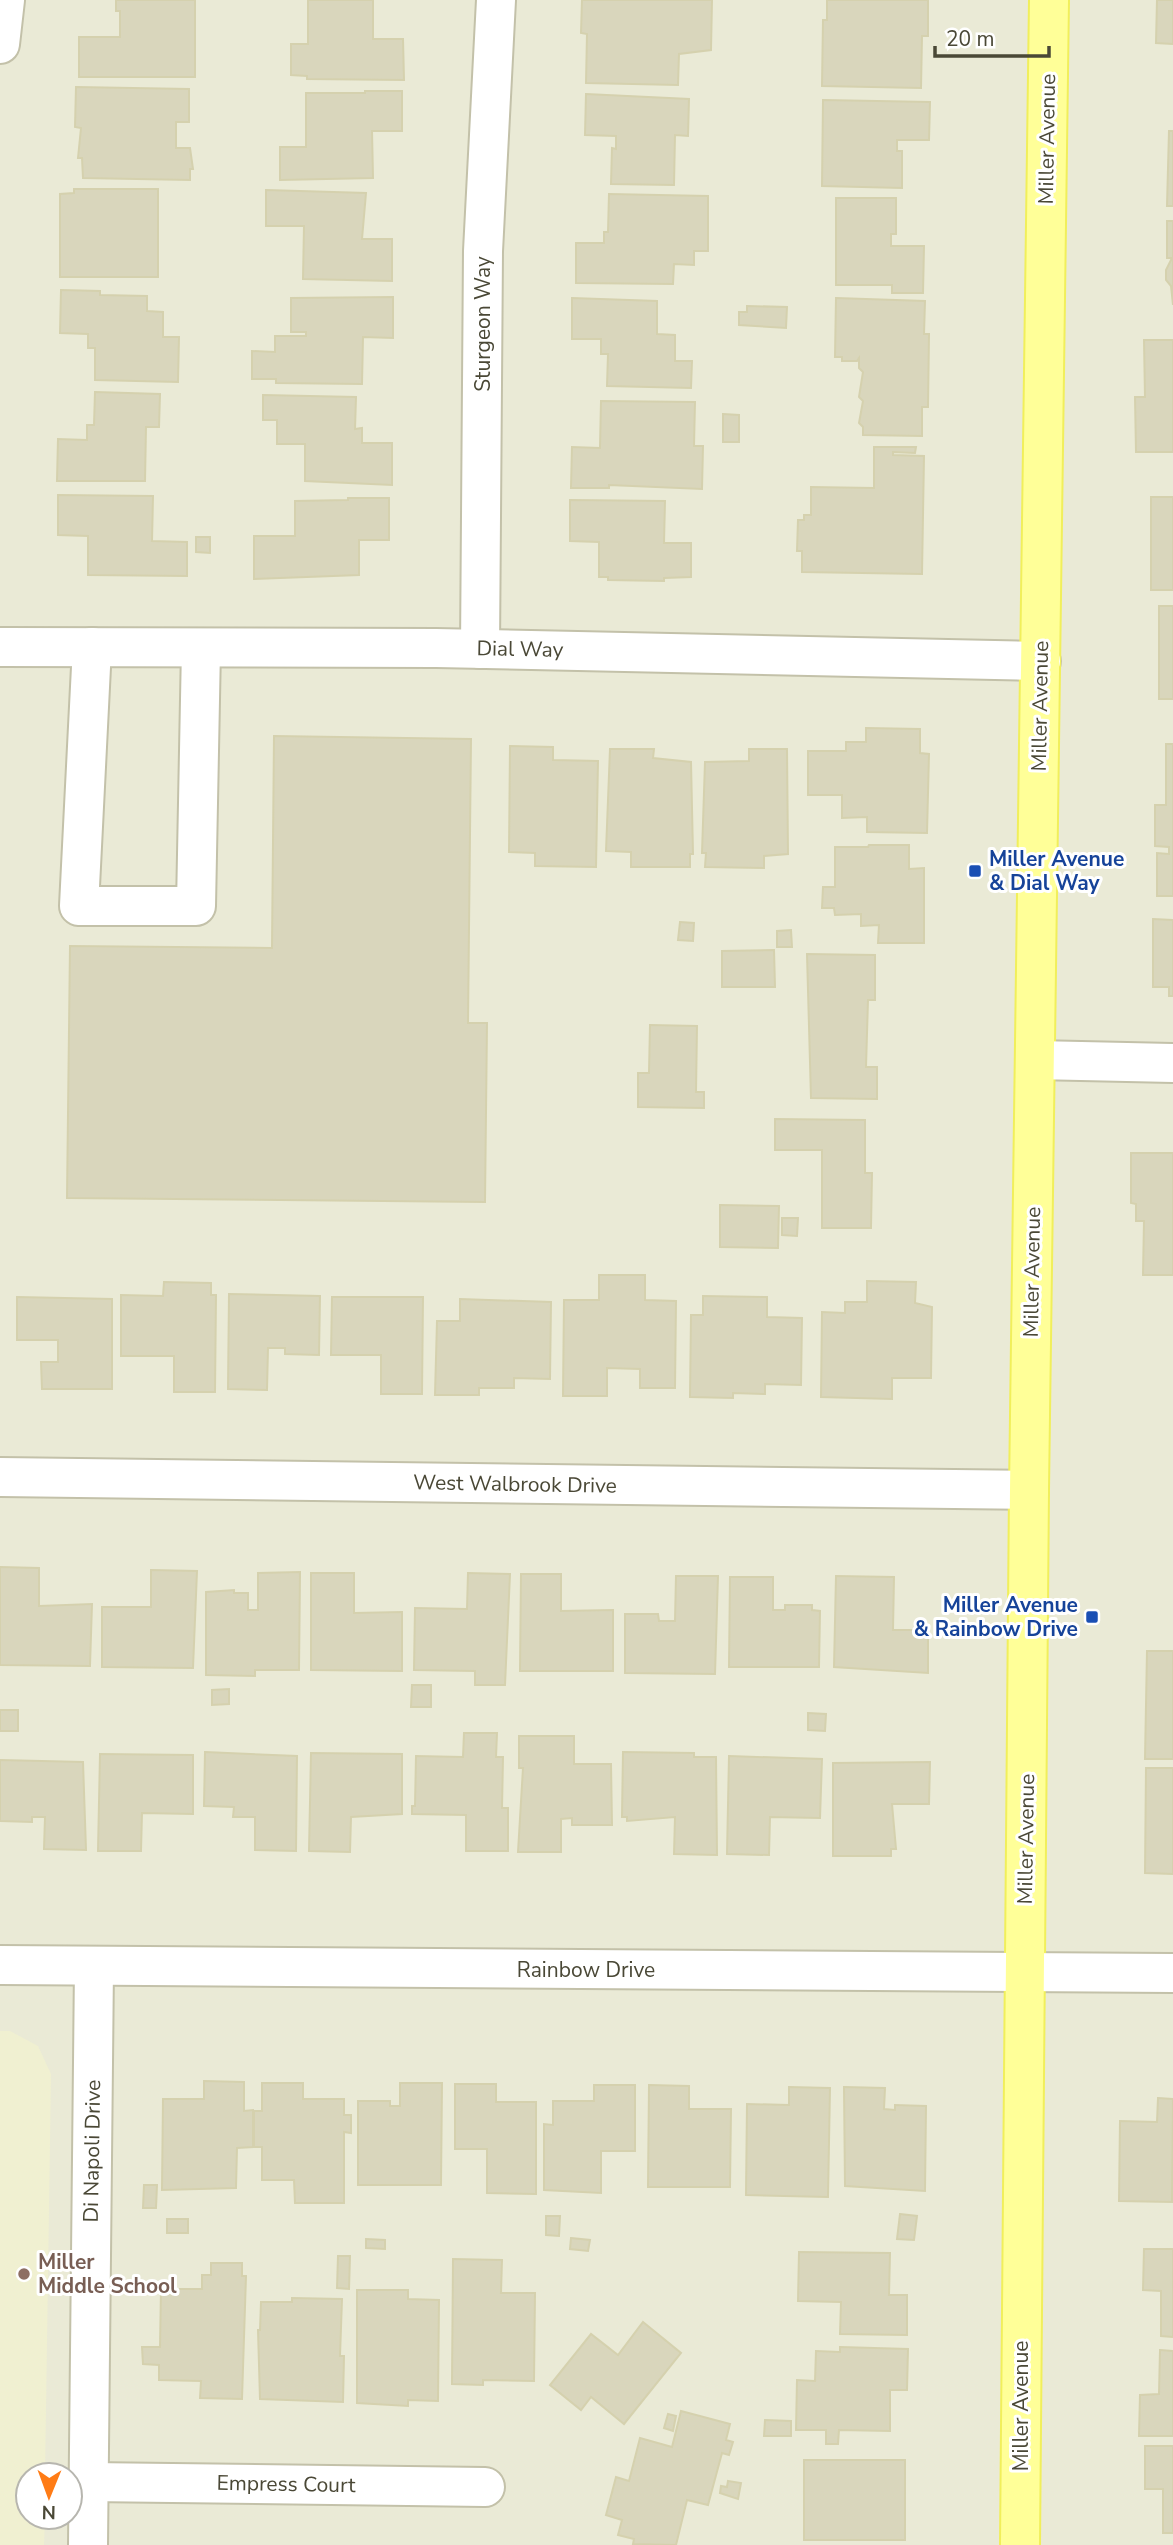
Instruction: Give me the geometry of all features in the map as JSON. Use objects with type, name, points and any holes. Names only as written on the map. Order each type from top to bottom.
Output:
[{"type":"main road","name":"Miller Avenue","points":[[1020,2545],[1029,1490],[1049,0]]},
{"type":"street","points":[[0,44],[5,0]]},
{"type":"street","name":"Sturgeon Way","points":[[480,649],[483,251],[496,0]]},
{"type":"street","points":[[92,647],[79,906],[195,906],[201,648]]},
{"type":"street","name":"Dial Way","points":[[0,648],[480,649],[1041,661]]},
{"type":"street","points":[[1035,1060],[1173,1063]]},
{"type":"street","name":"West Walbrook Drive","points":[[0,1477],[1029,1490]]},
{"type":"street","name":"Rainbow Drive","points":[[0,1965],[1173,1973]]},
{"type":"street","name":"Di Napoli Drive","points":[[88,2545],[94,1966]]},
{"type":"street","name":"Empress Court","points":[[88,2482],[485,2487]]},
{"type":"shaded area","points":[[0,0],[1173,0],[1173,2545],[0,2545]]},
{"type":"shaded area","name":"Miller Middle School","points":[[0,2031],[10,2031],[38,2046],[51,2074],[45,2461],[14,2461],[14,2531],[44,2531],[44,2545],[0,2545]]},
{"type":"building","points":[[116,0],[195,0],[195,77],[79,77],[79,37],[120,37],[120,11],[116,11]]},
{"type":"building","points":[[308,0],[373,0],[373,39],[403,39],[404,80],[307,79],[307,76],[291,75],[291,44],[308,44]]},
{"type":"building","points":[[582,0],[712,0],[711,50],[679,54],[678,85],[586,83],[587,34],[581,33]]},
{"type":"building","points":[[827,0],[928,0],[928,36],[922,36],[921,88],[822,86],[823,20],[827,20]]},
{"type":"building","points":[[1157,0],[1173,0],[1173,44],[1156,43]]},
{"type":"building","points":[[76,87],[189,89],[189,122],[176,122],[176,148],[190,148],[193,169],[190,169],[190,180],[83,178],[82,158],[78,158],[81,128],[75,127]]},
{"type":"building","points":[[402,91],[402,131],[372,131],[373,178],[280,180],[280,147],[306,147],[306,93]]},
{"type":"building","points":[[586,94],[689,99],[688,136],[675,135],[674,185],[611,184],[612,148],[616,149],[616,136],[585,135]]},
{"type":"building","points":[[823,100],[930,102],[929,140],[897,140],[897,151],[902,151],[902,188],[822,186]]},
{"type":"building","points":[[1169,131],[1173,131],[1173,206],[1167,206]]},
{"type":"building","points":[[74,189],[158,189],[158,277],[60,277],[60,194],[74,193]]},
{"type":"building","points":[[266,190],[366,193],[362,239],[392,239],[392,281],[303,279],[304,226],[266,226]]},
{"type":"building","points":[[609,194],[708,196],[708,251],[694,251],[694,265],[674,264],[673,284],[576,283],[576,243],[604,243],[604,232],[608,232]]},
{"type":"building","points":[[836,198],[896,198],[896,234],[891,234],[891,246],[924,246],[923,293],[892,293],[892,285],[836,285]]},
{"type":"building","points":[[1167,221],[1173,221],[1173,305],[1171,286],[1166,280],[1166,270],[1172,258],[1167,258]]},
{"type":"building","points":[[61,290],[100,291],[100,295],[147,296],[147,311],[163,312],[163,337],[179,337],[178,382],[95,380],[95,348],[88,348],[88,334],[60,333]]},
{"type":"building","points":[[393,297],[393,338],[363,337],[362,384],[276,383],[276,379],[252,379],[252,351],[275,352],[275,336],[306,336],[306,332],[291,332],[291,298]]},
{"type":"building","points":[[572,298],[657,301],[657,334],[675,335],[675,361],[692,361],[691,388],[607,386],[608,354],[601,354],[601,339],[572,339]]},
{"type":"building","points":[[836,298],[925,301],[924,334],[929,334],[928,407],[922,407],[922,436],[863,435],[863,427],[859,423],[863,401],[859,397],[863,372],[859,368],[859,358],[857,361],[842,361],[842,357],[835,357]]},
{"type":"building","points":[[747,306],[787,307],[786,328],[739,325],[739,312],[747,312]]},
{"type":"building","points":[[1144,340],[1173,340],[1173,452],[1136,452],[1135,397],[1145,397]]},
{"type":"building","points":[[95,392],[160,394],[159,427],[146,427],[145,481],[57,481],[58,439],[87,440],[87,425],[94,425]]},
{"type":"building","points":[[263,395],[356,397],[355,429],[362,428],[362,443],[392,443],[392,485],[305,481],[305,444],[277,444],[277,420],[263,420]]},
{"type":"building","points":[[601,401],[695,402],[694,446],[703,446],[702,489],[609,485],[609,488],[571,488],[572,447],[600,448]]},
{"type":"building","points":[[723,414],[739,415],[739,442],[723,442]]},
{"type":"building","points":[[874,447],[916,447],[915,453],[893,452],[893,455],[924,456],[922,574],[802,572],[802,551],[797,551],[798,520],[804,520],[804,515],[811,515],[811,487],[874,488]]},
{"type":"building","points":[[58,495],[153,496],[152,541],[187,542],[187,576],[88,575],[88,536],[58,535]]},
{"type":"building","points":[[1151,497],[1173,497],[1173,590],[1151,590]]},
{"type":"building","points":[[389,498],[389,540],[359,540],[359,575],[254,579],[254,536],[295,536],[295,501]]},
{"type":"building","points":[[570,500],[665,501],[664,543],[691,543],[691,577],[664,578],[664,581],[608,580],[608,577],[599,577],[599,542],[570,541]]},
{"type":"building","points":[[196,537],[210,537],[210,553],[196,552]]},
{"type":"building","points":[[1159,606],[1173,606],[1173,699],[1159,699]]},
{"type":"building","points":[[866,728],[920,729],[920,753],[929,754],[927,833],[867,832],[867,817],[842,818],[842,795],[808,795],[808,751],[846,751],[846,742],[866,742]]},
{"type":"building","points":[[274,736],[471,739],[468,1023],[487,1023],[485,1202],[67,1198],[70,946],[272,948]]},
{"type":"building","points":[[1166,744],[1173,744],[1173,896],[1157,896],[1157,853],[1169,854],[1169,847],[1155,846],[1155,805],[1166,805]]},
{"type":"building","points":[[510,746],[553,747],[553,760],[598,761],[596,867],[535,866],[535,853],[509,852]]},
{"type":"building","points":[[610,749],[654,749],[653,758],[691,762],[693,854],[690,854],[690,867],[631,867],[631,852],[606,851]]},
{"type":"building","points":[[749,749],[787,749],[788,854],[764,856],[764,868],[705,867],[706,853],[702,853],[705,762],[749,761]]},
{"type":"building","points":[[909,845],[909,869],[924,868],[924,943],[878,943],[879,925],[861,926],[861,914],[835,915],[834,908],[822,908],[823,887],[835,887],[835,847]]},
{"type":"building","points":[[1153,919],[1173,920],[1173,996],[1169,996],[1169,987],[1153,987]]},
{"type":"building","points":[[680,922],[694,923],[693,941],[678,940]]},
{"type":"building","points":[[791,930],[792,947],[777,947],[777,931]]},
{"type":"building","points":[[774,950],[775,987],[722,987],[722,951]]},
{"type":"building","points":[[807,954],[875,955],[875,1000],[868,1000],[866,1067],[877,1067],[877,1099],[811,1098]]},
{"type":"building","points":[[650,1025],[697,1026],[696,1092],[704,1092],[704,1108],[638,1107],[638,1073],[649,1073]]},
{"type":"building","points":[[775,1119],[865,1120],[865,1173],[872,1173],[871,1228],[822,1228],[822,1150],[775,1150]]},
{"type":"building","points":[[1131,1153],[1173,1153],[1173,1275],[1143,1275],[1144,1221],[1136,1221],[1136,1204],[1131,1203]]},
{"type":"building","points":[[720,1205],[779,1206],[778,1248],[720,1247]]},
{"type":"building","points":[[782,1218],[798,1218],[797,1236],[782,1235]]},
{"type":"building","points":[[599,1275],[645,1275],[645,1300],[676,1301],[675,1388],[640,1388],[640,1369],[607,1368],[607,1396],[563,1396],[564,1300],[599,1300]]},
{"type":"building","points":[[867,1281],[916,1282],[915,1303],[932,1307],[931,1378],[892,1378],[892,1399],[821,1397],[822,1312],[845,1313],[845,1302],[867,1302]]},
{"type":"building","points":[[164,1282],[211,1283],[211,1295],[216,1295],[215,1392],[174,1392],[174,1356],[121,1356],[121,1295],[163,1296]]},
{"type":"building","points":[[229,1294],[320,1296],[319,1355],[285,1354],[285,1348],[268,1348],[267,1390],[228,1389]]},
{"type":"building","points":[[703,1296],[767,1297],[767,1317],[802,1318],[801,1385],[765,1384],[765,1394],[733,1393],[733,1398],[690,1397],[691,1315],[703,1315]]},
{"type":"building","points":[[17,1297],[112,1299],[112,1389],[42,1389],[41,1362],[58,1362],[58,1340],[17,1340]]},
{"type":"building","points":[[332,1297],[423,1297],[422,1394],[381,1394],[381,1355],[331,1355]]},
{"type":"building","points":[[460,1299],[551,1302],[550,1379],[514,1378],[514,1388],[479,1388],[479,1395],[435,1395],[437,1321],[460,1321]]},
{"type":"building","points":[[0,1567],[39,1568],[39,1606],[92,1604],[90,1666],[0,1665]]},
{"type":"building","points":[[151,1570],[197,1571],[193,1668],[102,1667],[102,1607],[151,1607]]},
{"type":"building","points":[[300,1572],[299,1670],[255,1670],[255,1676],[206,1675],[206,1592],[234,1590],[234,1593],[248,1593],[248,1610],[258,1610],[258,1573]]},
{"type":"building","points":[[311,1573],[354,1573],[354,1613],[402,1612],[402,1671],[311,1670]]},
{"type":"building","points":[[468,1573],[510,1574],[505,1685],[475,1685],[475,1671],[414,1670],[415,1608],[467,1609]]},
{"type":"building","points":[[521,1574],[561,1574],[561,1611],[613,1610],[613,1671],[520,1671]]},
{"type":"building","points":[[676,1576],[718,1576],[715,1674],[625,1673],[625,1614],[658,1614],[659,1621],[675,1621]]},
{"type":"building","points":[[836,1576],[894,1577],[893,1630],[928,1630],[928,1673],[834,1667]]},
{"type":"building","points":[[730,1577],[773,1577],[773,1610],[785,1610],[785,1605],[812,1605],[812,1610],[820,1611],[819,1667],[729,1667]]},
{"type":"building","points":[[1147,1651],[1173,1651],[1173,1759],[1145,1759]]},
{"type":"building","points":[[412,1685],[431,1685],[431,1707],[411,1707]]},
{"type":"building","points":[[229,1689],[229,1704],[212,1705],[212,1690]]},
{"type":"building","points":[[0,1710],[18,1710],[18,1731],[0,1731]]},
{"type":"building","points":[[808,1713],[826,1714],[825,1731],[808,1730]]},
{"type":"building","points":[[464,1733],[497,1733],[496,1757],[503,1757],[502,1808],[508,1808],[508,1851],[466,1851],[466,1815],[412,1814],[412,1806],[415,1806],[416,1756],[463,1757]]},
{"type":"building","points":[[519,1736],[574,1736],[574,1764],[611,1764],[612,1825],[572,1825],[572,1818],[561,1819],[561,1852],[518,1852],[523,1768],[519,1768]]},
{"type":"building","points":[[205,1752],[297,1756],[296,1851],[255,1850],[255,1817],[233,1817],[234,1807],[204,1806]]},
{"type":"building","points":[[623,1752],[694,1753],[694,1757],[716,1757],[717,1855],[674,1854],[675,1817],[627,1821],[627,1817],[622,1817]]},
{"type":"building","points":[[311,1753],[402,1754],[402,1814],[351,1817],[350,1852],[309,1851]]},
{"type":"building","points":[[100,1754],[193,1755],[193,1814],[142,1813],[141,1851],[98,1851]]},
{"type":"building","points":[[729,1756],[822,1759],[820,1818],[770,1817],[769,1855],[727,1854]]},
{"type":"building","points":[[0,1760],[83,1762],[86,1850],[44,1849],[45,1817],[32,1817],[32,1822],[0,1821]]},
{"type":"building","points":[[930,1762],[929,1804],[892,1804],[896,1849],[891,1849],[891,1856],[833,1856],[833,1763]]},
{"type":"building","points":[[1146,1768],[1173,1768],[1173,1874],[1145,1873]]},
{"type":"building","points":[[204,2081],[244,2082],[244,2111],[253,2110],[253,2147],[237,2148],[236,2188],[162,2190],[163,2099],[204,2099]]},
{"type":"building","points":[[262,2083],[303,2083],[303,2099],[344,2099],[344,2115],[351,2115],[351,2133],[344,2132],[344,2203],[295,2203],[294,2180],[262,2180],[262,2147],[254,2147],[254,2111],[262,2111]]},
{"type":"building","points":[[400,2083],[442,2083],[441,2185],[358,2185],[358,2101],[390,2101],[390,2106],[400,2106]]},
{"type":"building","points":[[455,2084],[496,2084],[496,2102],[536,2102],[536,2194],[487,2193],[487,2149],[455,2149]]},
{"type":"building","points":[[594,2085],[635,2085],[635,2151],[601,2151],[601,2193],[544,2190],[544,2124],[553,2125],[553,2101],[594,2101]]},
{"type":"building","points":[[649,2085],[689,2086],[689,2109],[731,2109],[730,2187],[648,2187]]},
{"type":"building","points":[[789,2087],[830,2088],[828,2197],[746,2195],[747,2104],[789,2105]]},
{"type":"building","points":[[844,2087],[885,2088],[884,2109],[895,2110],[895,2105],[926,2106],[925,2191],[845,2186]]},
{"type":"building","points":[[1158,2098],[1173,2099],[1172,2202],[1119,2201],[1120,2121],[1157,2122]]},
{"type":"building","points":[[144,2185],[157,2185],[156,2208],[143,2208]]},
{"type":"building","points":[[900,2214],[917,2216],[914,2240],[897,2239]]},
{"type":"building","points":[[546,2216],[560,2216],[559,2236],[546,2235]]},
{"type":"building","points":[[167,2219],[188,2219],[188,2233],[167,2233]]},
{"type":"building","points":[[571,2238],[590,2240],[588,2251],[570,2249]]},
{"type":"building","points":[[366,2239],[385,2240],[385,2249],[366,2248]]},
{"type":"building","points":[[1144,2249],[1173,2249],[1173,2337],[1161,2336],[1161,2291],[1143,2290]]},
{"type":"building","points":[[799,2252],[890,2253],[889,2295],[907,2295],[907,2335],[840,2334],[841,2302],[798,2301]]},
{"type":"building","points":[[338,2256],[350,2256],[349,2289],[337,2288]]},
{"type":"building","points":[[453,2259],[502,2260],[501,2293],[535,2293],[534,2381],[483,2380],[483,2385],[452,2384]]},
{"type":"building","points":[[211,2263],[242,2263],[242,2276],[246,2276],[242,2399],[200,2398],[201,2381],[159,2380],[159,2365],[143,2364],[142,2347],[160,2347],[161,2289],[202,2289],[202,2275],[211,2275]]},
{"type":"building","points":[[357,2290],[408,2290],[408,2299],[439,2300],[438,2401],[408,2400],[408,2406],[357,2403]]},
{"type":"building","points":[[292,2298],[342,2299],[340,2356],[344,2356],[343,2402],[260,2399],[258,2330],[261,2302],[292,2302]]},
{"type":"building","points":[[643,2322],[681,2353],[624,2424],[591,2397],[581,2410],[550,2385],[591,2334],[618,2355]]},
{"type":"building","points":[[840,2347],[908,2349],[907,2390],[890,2390],[890,2431],[839,2430],[838,2444],[826,2444],[826,2430],[796,2430],[797,2380],[815,2381],[816,2351],[840,2352]]},
{"type":"building","points":[[1160,2350],[1173,2351],[1173,2436],[1139,2436],[1140,2395],[1159,2394]]},
{"type":"building","points":[[681,2411],[730,2424],[726,2440],[733,2442],[729,2455],[722,2453],[708,2505],[687,2500],[676,2545],[633,2544],[634,2539],[618,2535],[622,2520],[606,2515],[616,2477],[629,2481],[640,2438],[672,2447]]},
{"type":"building","points":[[668,2414],[676,2416],[673,2431],[664,2428]]},
{"type":"building","points":[[765,2420],[791,2421],[791,2436],[764,2436]]},
{"type":"building","points":[[1145,2446],[1173,2446],[1173,2533],[1163,2533],[1163,2489],[1145,2489]]},
{"type":"building","points":[[804,2460],[905,2460],[905,2540],[804,2540]]},
{"type":"building","points":[[728,2481],[741,2483],[738,2499],[720,2493],[721,2486],[727,2487]]},
{"type":"place","name":"Miller Avenue & Dial Way","points":[[975,871]]},
{"type":"place","name":"Miller Avenue & Rainbow Drive","points":[[1092,1617]]},
{"type":"place","name":"Miller Middle School","points":[[24,2274]]}]
